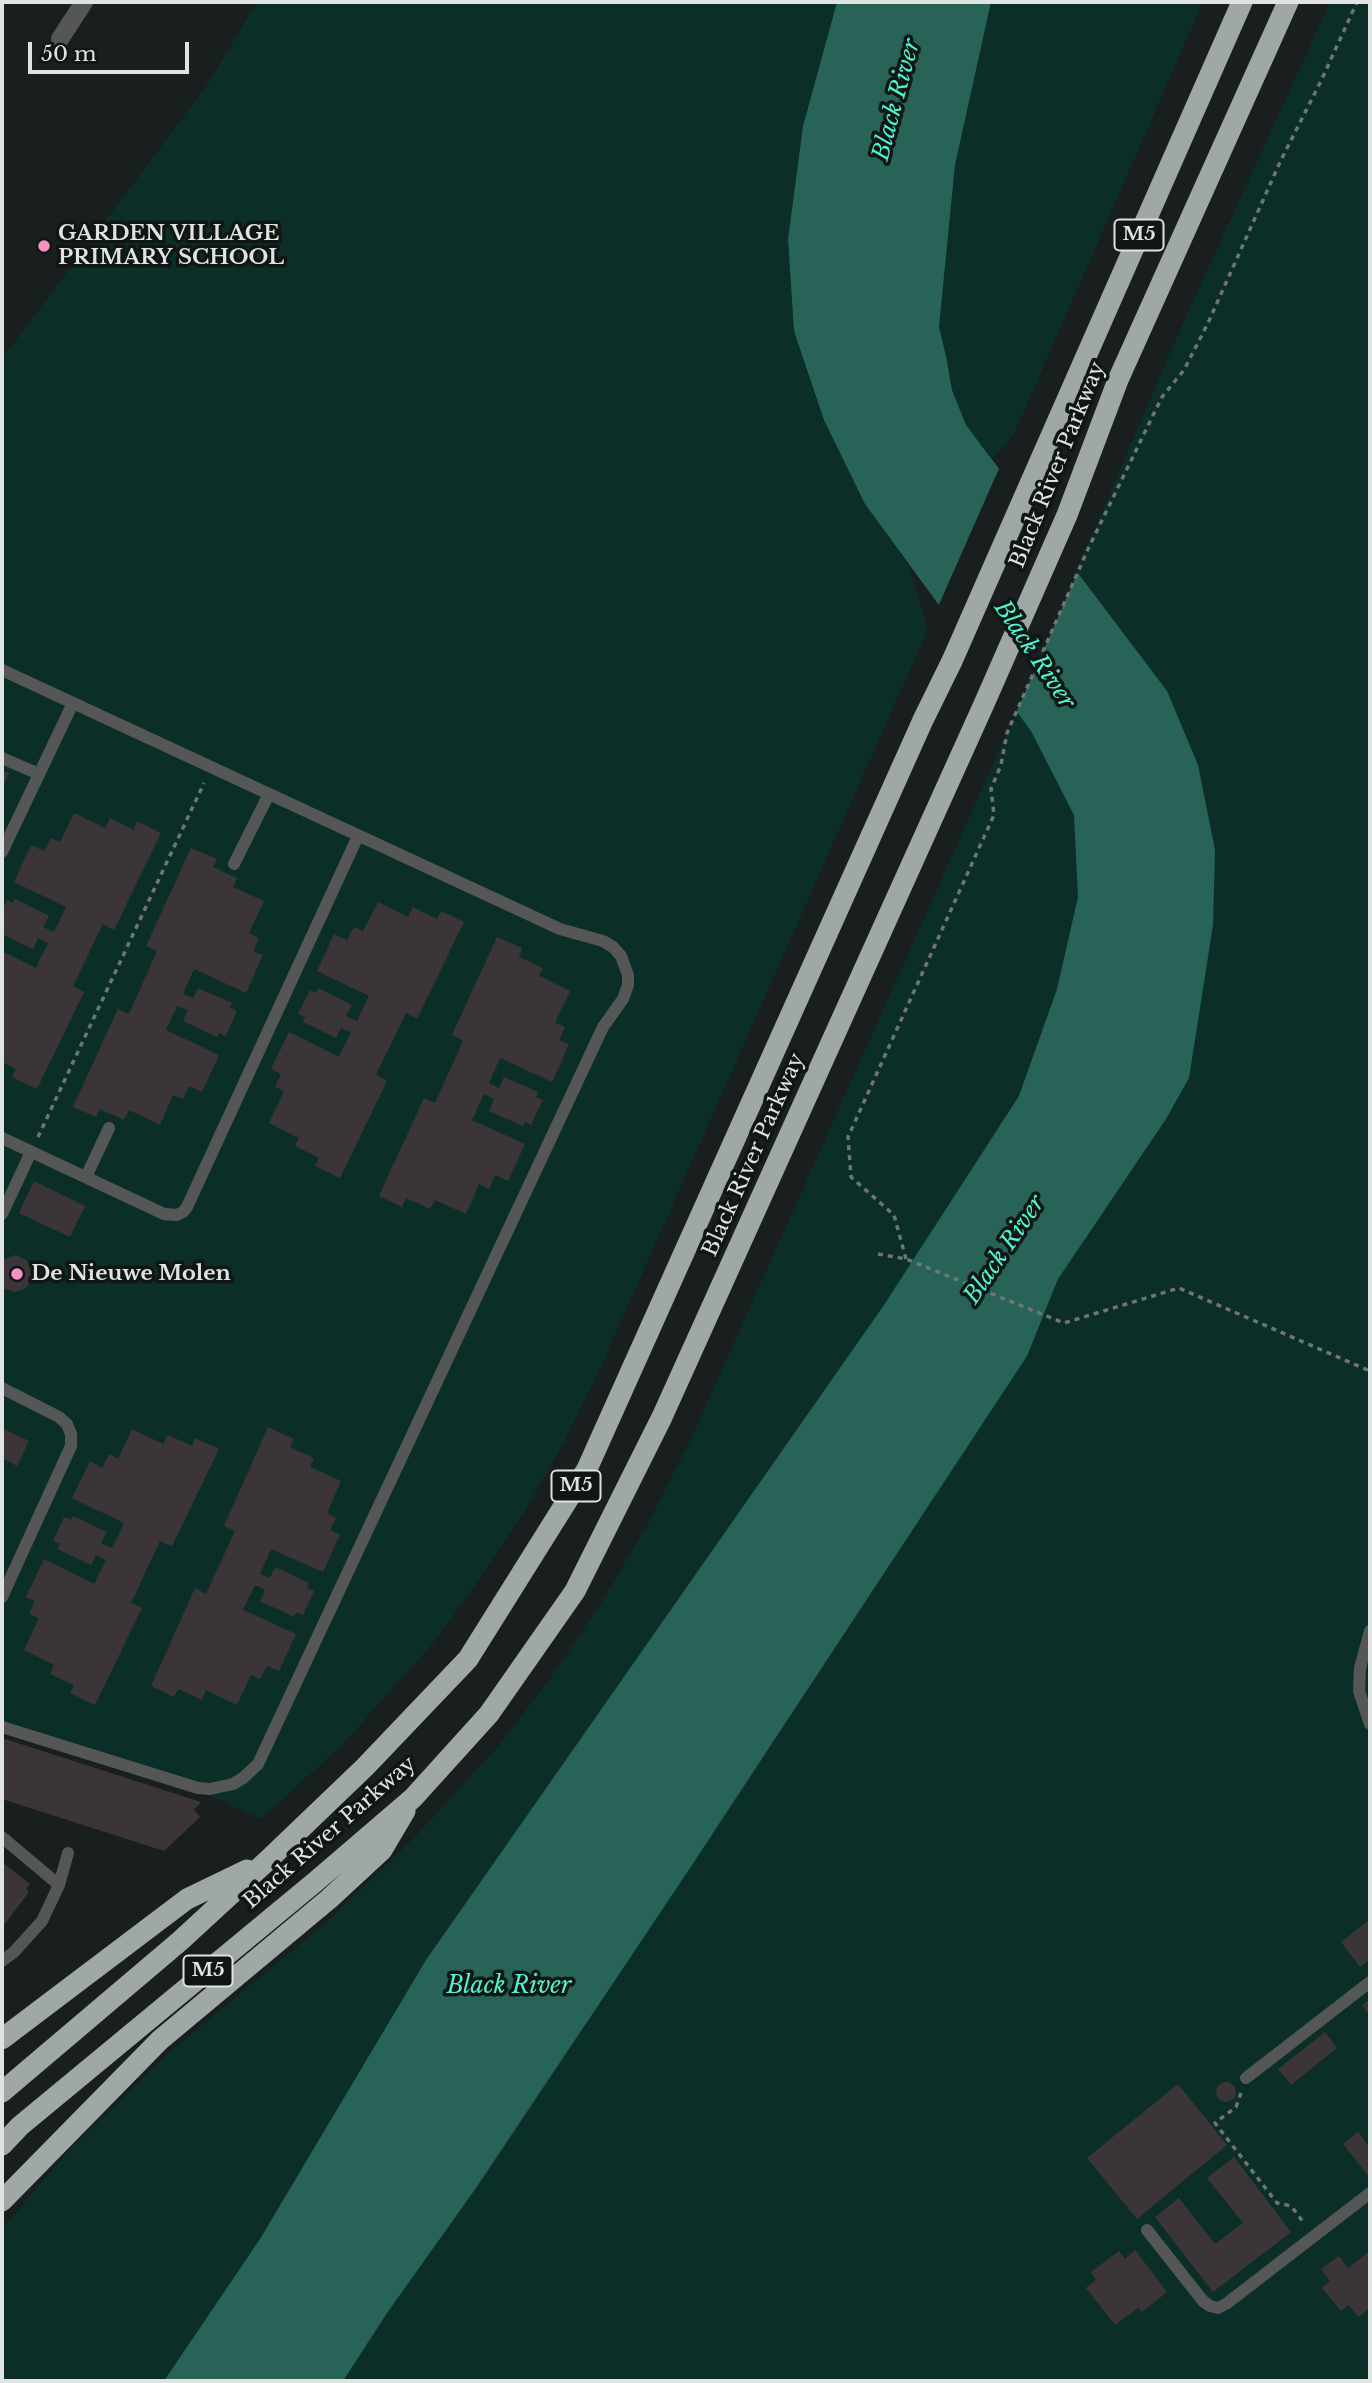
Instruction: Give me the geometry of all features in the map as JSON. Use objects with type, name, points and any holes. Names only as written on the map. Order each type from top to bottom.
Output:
[{"type":"highway","name":"Black River Parkway","points":[[2,2092],[180,1941],[268,1860],[365,1768],[468,1659],[587,1468],[923,720],[952,662],[1242,2]]},
{"type":"highway","name":"Black River Parkway","points":[[2,2145],[20,2126],[413,1798],[489,1714],[575,1591],[662,1417],[984,704],[1067,515],[1118,380],[1288,2]]},
{"type":"highway","points":[[2,2201],[160,2039],[329,1899],[382,1850],[413,1798]]},
{"type":"highway","points":[[2,2039],[187,1899],[268,1860]]},
{"type":"street","points":[[60,39],[84,2]]},
{"type":"lane","points":[[2,670],[560,929],[603,941],[613,947],[626,965],[628,975],[626,992],[597,1039],[258,1764],[243,1779],[233,1784],[210,1789],[198,1788],[2,1727]]},
{"type":"lane","points":[[2,852],[73,703]]},
{"type":"lane","points":[[2,758],[39,774]]},
{"type":"lane","points":[[234,864],[269,794]]},
{"type":"lane","points":[[2,1138],[164,1214],[177,1215],[187,1207],[358,836]]},
{"type":"lane","points":[[86,1177],[109,1128]]},
{"type":"lane","points":[[2,1214],[31,1152]]},
{"type":"lane","points":[[2,1388],[59,1417],[67,1424],[71,1434],[71,1446],[2,1597]]},
{"type":"lane","points":[[1370,1631],[1360,1668],[1359,1691],[1370,1724]]},
{"type":"lane","points":[[2,1837],[59,1885]]},
{"type":"lane","points":[[2,1961],[14,1952],[42,1921],[59,1885],[68,1853]]},
{"type":"lane","points":[[1246,2078],[1370,1982]]},
{"type":"lane","points":[[1147,2230],[1203,2301],[1218,2308],[1370,2193]]},
{"type":"path","points":[[905,1259],[894,1215],[851,1177],[848,1137],[994,815],[991,789],[1001,765],[1007,733],[1088,549],[1162,397],[1184,370],[1208,323],[1281,160],[1357,2]]},
{"type":"path","points":[[31,1152],[211,767]]},
{"type":"path","points":[[878,1254],[905,1259],[1064,1323],[1179,1288],[1370,1371]]},
{"type":"path","points":[[1246,2078],[1236,2107],[1215,2123],[1277,2203],[1291,2206],[1315,2235]]},
{"type":"shaded area","points":[[257,2],[837,2],[803,126],[788,239],[794,331],[865,504],[909,566],[928,629],[599,1371],[564,1442],[525,1511],[433,1643],[343,1744],[261,1819],[186,1785],[2,1724],[2,359],[205,88]]},
{"type":"shaded area","points":[[991,2],[1203,2],[1014,434],[993,458],[966,425],[952,390],[939,327],[955,165]]},
{"type":"shaded area","points":[[1330,2],[1370,2],[1370,2381],[2,2381],[2,2229],[72,2147],[172,2050],[329,1920],[413,1839],[499,1745],[550,1679],[603,1600],[650,1520],[690,1441],[1007,733],[1175,341]]},
{"type":"water","name":"Black River","points":[[837,2],[991,2],[955,165],[939,327],[952,390],[966,425],[1167,691],[1198,765],[1215,850],[1213,925],[1189,1078],[1166,1119],[1058,1279],[1027,1356],[688,1871],[343,2381],[164,2381],[260,2239],[426,1960],[884,1305],[1019,1096],[1057,989],[1078,897],[1074,815],[1031,731],[865,504],[824,420],[794,331],[788,239],[803,126]]},
{"type":"pier","points":[[1001,464],[1080,567],[1015,715],[937,609]]},
{"type":"building","points":[[2,770],[9,773],[2,788]]},
{"type":"building","points":[[74,813],[105,828],[110,818],[134,830],[137,821],[161,833],[114,930],[103,924],[73,986],[84,992],[37,1089],[12,1077],[16,1069],[2,1062],[2,951],[36,968],[48,943],[38,938],[33,949],[2,934],[2,910],[7,900],[13,903],[15,899],[49,916],[43,927],[54,932],[66,907],[14,882],[31,845],[44,851],[51,838],[60,842]]},
{"type":"building","points":[[191,848],[217,859],[213,867],[237,878],[233,887],[264,901],[249,933],[259,938],[253,951],[263,955],[246,993],[194,969],[183,994],[193,998],[198,988],[232,1003],[230,1008],[237,1011],[226,1036],[219,1033],[217,1037],[183,1021],[188,1010],[177,1006],[166,1030],[219,1055],[202,1092],[189,1086],[183,1099],[173,1095],[160,1125],[129,1110],[124,1120],[100,1109],[96,1117],[73,1107],[118,1009],[129,1014],[157,951],[146,946]]},
{"type":"building","points":[[378,902],[408,917],[413,907],[437,919],[441,911],[464,922],[417,1019],[406,1013],[376,1075],[387,1081],[340,1178],[315,1166],[319,1158],[295,1146],[299,1138],[269,1123],[284,1091],[275,1087],[281,1074],[271,1069],[289,1032],[339,1057],[351,1032],[341,1028],[336,1038],[303,1022],[305,1017],[298,1014],[310,990],[316,993],[318,988],[352,1005],[346,1016],[357,1021],[369,996],[317,971],[334,934],[347,940],[354,927],[363,931]]},
{"type":"building","points":[[497,937],[522,948],[519,957],[543,968],[539,976],[570,991],[555,1023],[565,1027],[559,1040],[569,1044],[552,1082],[500,1058],[489,1083],[499,1088],[504,1077],[538,1092],[536,1097],[543,1100],[531,1125],[525,1122],[523,1126],[489,1111],[494,1099],[484,1094],[472,1120],[525,1144],[508,1181],[495,1175],[489,1189],[479,1184],[466,1214],[435,1200],[430,1209],[406,1198],[402,1207],[379,1196],[424,1098],[435,1103],[463,1041],[452,1035]]},
{"type":"building","points":[[34,1181],[85,1206],[70,1237],[19,1213]]},
{"type":"building","name":"De Nieuwe Molen","points":[[15,1255],[30,1265],[32,1278],[26,1288],[15,1292],[2,1288],[2,1261]]},
{"type":"building","points":[[268,1427],[294,1439],[290,1447],[314,1458],[310,1467],[341,1481],[327,1513],[336,1518],[330,1530],[340,1535],[323,1572],[271,1549],[260,1574],[270,1578],[275,1567],[309,1583],[307,1588],[314,1591],[303,1615],[296,1612],[294,1617],[260,1601],[265,1590],[255,1585],[243,1610],[296,1634],[279,1671],[267,1666],[260,1679],[251,1675],[237,1705],[206,1690],[202,1700],[178,1689],[174,1697],[151,1686],[195,1588],[206,1594],[235,1531],[224,1526]]},
{"type":"building","points":[[2,1428],[29,1441],[17,1466],[2,1458]]},
{"type":"building","points":[[132,1429],[163,1444],[168,1435],[192,1446],[195,1438],[219,1449],[172,1546],[160,1541],[131,1603],[142,1608],[95,1705],[70,1693],[74,1685],[50,1674],[54,1665],[24,1650],[39,1618],[29,1614],[35,1601],[26,1597],[44,1559],[94,1584],[106,1560],[96,1555],[91,1565],[57,1549],[60,1544],[53,1541],[64,1517],[71,1520],[73,1516],[107,1532],[101,1543],[112,1548],[124,1523],[72,1498],[90,1461],[102,1468],[109,1454],[118,1459]]},
{"type":"building","points":[[2,1738],[201,1802],[194,1810],[200,1817],[164,1851],[2,1799]]},
{"type":"building","points":[[2,1862],[30,1884],[26,1889],[29,1892],[2,1928]]},
{"type":"building","points":[[1370,1919],[1370,1959],[1360,1967],[1341,1942]]},
{"type":"building","points":[[1370,1999],[1370,2016],[1362,2005]]},
{"type":"building","points":[[1325,2032],[1337,2048],[1291,2085],[1278,2069]]},
{"type":"building","points":[[1226,2082],[1233,2085],[1236,2092],[1233,2099],[1226,2102],[1219,2099],[1216,2092],[1219,2085]]},
{"type":"building","points":[[1178,2084],[1227,2145],[1137,2219],[1087,2158]]},
{"type":"building","points":[[1358,2132],[1370,2148],[1370,2178],[1343,2144]]},
{"type":"building","points":[[1234,2157],[1291,2232],[1213,2292],[1155,2217],[1179,2198],[1215,2244],[1243,2223],[1207,2178]]},
{"type":"building","points":[[1135,2250],[1167,2292],[1142,2312],[1138,2308],[1115,2325],[1086,2288],[1096,2280],[1091,2272],[1119,2251],[1125,2259]]},
{"type":"building","points":[[1370,2251],[1370,2308],[1358,2317],[1349,2305],[1341,2311],[1322,2288],[1330,2281],[1321,2269],[1339,2256],[1348,2268]]},
{"type":"place","name":"GARDEN VILLAGE PRIMARY SCHOOL","points":[[44,246]]},
{"type":"place","name":"De Nieuwe Molen","points":[[17,1274]]}]
